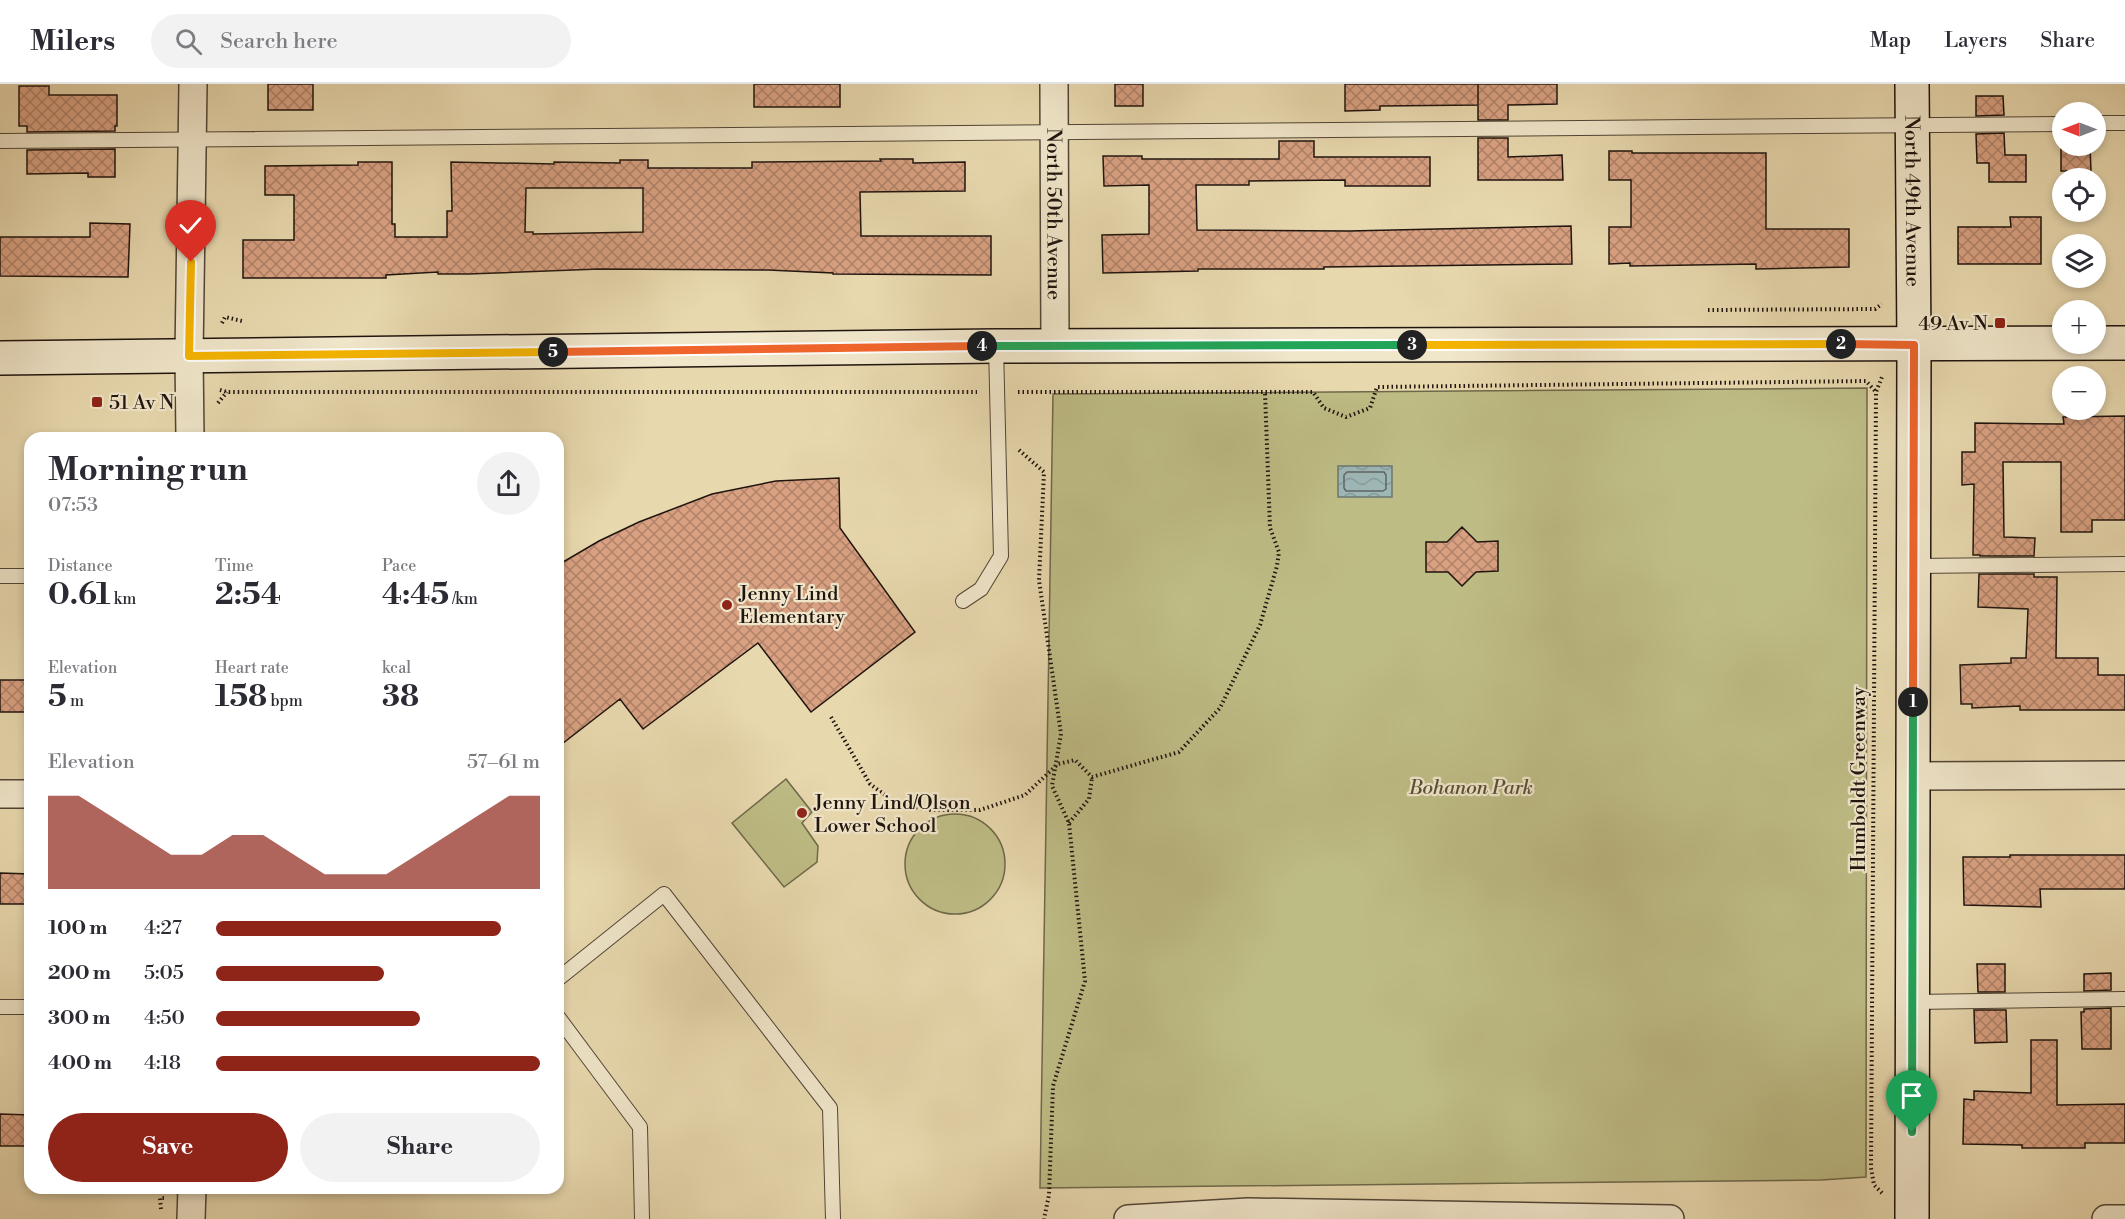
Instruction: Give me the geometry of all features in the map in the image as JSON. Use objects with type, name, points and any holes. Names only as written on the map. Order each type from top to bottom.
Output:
[{"type":"street","points":[[190,432],[193,84]]},
{"type":"street","name":"North 50th Avenue","points":[[1054,84],[1055,345]]},
{"type":"street","name":"North 49th Avenue","points":[[1912,84],[1914,345],[1912,1219]]},
{"type":"street","points":[[0,358],[1055,345],[2125,343]]},
{"type":"street","points":[[1913,776],[2125,775]]},
{"type":"street","points":[[0,794],[24,794]]},
{"type":"street","points":[[191,1219],[192,1194]]},
{"type":"street","points":[[1128,1219],[1248,1215],[1670,1219]]},
{"type":"street","points":[[2106,1219],[2125,1219]]},
{"type":"lane","points":[[2106,123],[2125,123]]},
{"type":"lane","points":[[0,141],[2052,124]]},
{"type":"lane","points":[[963,601],[981,589],[1001,556],[996,346]]},
{"type":"lane","points":[[1914,566],[2125,564]]},
{"type":"lane","points":[[0,576],[24,576]]},
{"type":"lane","points":[[564,974],[664,894],[830,1108],[833,1219]]},
{"type":"lane","points":[[1913,1002],[2125,999]]},
{"type":"lane","points":[[0,1007],[24,1007]]},
{"type":"lane","points":[[564,1025],[640,1127],[642,1219]]},
{"type":"path","name":"Humboldt Greenway","points":[[1874,1185],[1871,1156],[1876,392],[1884,374]]},
{"type":"path","points":[[220,390],[227,392],[1314,392],[1323,408],[1346,417],[1370,408],[1377,387],[1866,381],[1876,392]]},
{"type":"path","points":[[1092,777],[1179,752],[1220,708],[1260,625],[1279,552],[1270,528],[1265,392]]},
{"type":"path","points":[[1019,449],[1044,472],[1040,580],[1061,734],[1058,764],[1052,786],[1069,823],[1085,981],[1053,1086],[1049,1195],[1044,1219]]},
{"type":"path","points":[[831,717],[870,784],[897,804],[931,810],[980,810],[1025,795],[1058,764],[1075,760],[1092,777]]},
{"type":"path","points":[[1069,823],[1089,799],[1092,777]]},
{"type":"green space","name":"Bohanon Park","points":[[1867,388],[1866,1177],[1821,1180],[1040,1188],[1053,394]]},
{"type":"green space","points":[[786,779],[812,812],[802,823],[818,846],[817,862],[784,887],[732,823]]},
{"type":"green space","points":[[955,814],[974,818],[990,829],[1001,845],[1005,864],[1001,883],[990,899],[974,910],[955,914],[936,910],[920,899],[909,883],[905,864],[909,845],[920,829],[936,818]]},
{"type":"water","points":[[1338,466],[1392,466],[1392,497],[1338,497]]},
{"type":"building","points":[[268,84],[313,84],[313,110],[268,110]]},
{"type":"building","points":[[754,84],[840,84],[840,107],[754,107]]},
{"type":"building","points":[[1115,84],[1143,84],[1143,106],[1115,106]]},
{"type":"building","points":[[1345,84],[1478,84],[1478,105],[1380,106],[1380,110],[1345,111]]},
{"type":"building","points":[[1478,84],[1557,84],[1557,104],[1508,105],[1508,120],[1478,120]]},
{"type":"building","points":[[19,86],[49,86],[49,95],[117,95],[115,131],[27,132],[27,126],[19,126]]},
{"type":"building","points":[[1976,96],[2003,96],[2004,115],[1976,116]]},
{"type":"building","points":[[2004,133],[2005,155],[2026,155],[2026,182],[1989,182],[1989,163],[1977,163],[1976,134]]},
{"type":"building","points":[[1478,138],[1508,138],[1508,157],[1562,155],[1563,180],[1478,180]]},
{"type":"building","points":[[1279,141],[1314,141],[1314,157],[1430,157],[1430,186],[1345,186],[1345,180],[1249,181],[1249,185],[1196,185],[1197,230],[1349,231],[1571,226],[1572,264],[1198,269],[1198,271],[1103,273],[1102,235],[1149,234],[1149,185],[1104,186],[1103,156],[1142,156],[1142,159],[1279,159]]},
{"type":"building","points":[[115,149],[115,177],[88,177],[88,173],[27,174],[27,150]]},
{"type":"building","points":[[1609,151],[1766,153],[1766,229],[1849,229],[1849,267],[1756,269],[1756,264],[1630,266],[1630,263],[1609,264],[1609,227],[1631,227],[1631,180],[1609,180]]},
{"type":"building","points":[[2061,156],[2090,156],[2091,168],[2061,168]]},
{"type":"building","points":[[880,159],[913,159],[913,163],[965,162],[965,191],[860,192],[861,236],[991,236],[991,275],[599,269],[468,274],[438,274],[438,272],[386,275],[386,278],[243,278],[243,240],[294,240],[294,195],[265,195],[265,166],[358,165],[358,162],[392,162],[392,224],[395,224],[395,237],[447,237],[447,211],[452,211],[451,162],[554,164],[554,162],[620,163],[620,160],[648,160],[648,168],[752,168],[752,162],[881,161]],"holes":[[[526,188],[643,188],[643,232],[533,234],[533,232],[525,232]]]},
{"type":"building","points":[[2010,217],[2041,217],[2041,264],[1958,264],[1958,227],[2011,227]]},
{"type":"building","points":[[90,223],[130,224],[128,277],[0,276],[0,237],[90,237]]},
{"type":"building","points":[[2106,416],[2125,416],[2125,520],[2092,520],[2092,532],[2061,532],[2061,462],[2003,462],[2004,537],[2035,538],[2034,556],[1973,555],[1974,484],[1962,485],[1962,452],[1975,452],[1975,423],[2064,424],[2063,420],[2106,420]]},
{"type":"building","name":"Jenny Lind Elementary","points":[[839,478],[840,528],[915,632],[811,712],[758,643],[643,729],[620,699],[564,742],[564,561],[599,541],[639,522],[712,494],[776,481]]},
{"type":"building","points":[[1462,527],[1477,542],[1498,541],[1498,571],[1476,572],[1462,586],[1448,572],[1426,572],[1426,542],[1447,542]]},
{"type":"building","points":[[1979,574],[2034,574],[2034,577],[2057,577],[2056,658],[2098,658],[2098,675],[2125,675],[2125,710],[2020,710],[2020,706],[1972,708],[1972,704],[1961,704],[1960,665],[2011,663],[2011,658],[2026,658],[2028,609],[1978,607]]},
{"type":"building","points":[[0,680],[24,680],[24,712],[0,712]]},
{"type":"building","points":[[2010,855],[2125,855],[2125,889],[2040,889],[2041,907],[1964,905],[1963,857],[2010,857]]},
{"type":"building","points":[[0,873],[24,874],[24,904],[0,904]]},
{"type":"building","points":[[1977,964],[2005,964],[2005,992],[1978,992]]},
{"type":"building","points":[[2111,973],[2111,990],[2084,991],[2084,974]]},
{"type":"building","points":[[2111,1008],[2111,1049],[2082,1049],[2081,1012],[2084,1012],[2084,1009]]},
{"type":"building","points":[[1974,1010],[2006,1010],[2007,1042],[1975,1043]]},
{"type":"building","points":[[2031,1040],[2057,1040],[2057,1105],[2125,1104],[2125,1143],[2085,1143],[2085,1148],[2022,1148],[2022,1145],[1963,1144],[1964,1099],[1974,1100],[1974,1091],[2031,1093]]},
{"type":"building","points":[[0,1114],[24,1115],[24,1146],[0,1146]]},
{"type":"place","name":"49 Av N","points":[[2000,323]]},
{"type":"place","name":"51 Av N","points":[[97,402]]},
{"type":"place","name":"Jenny Lind Elementary","points":[[727,605]]},
{"type":"place","name":"Jenny Lind/Olson Lower School","points":[[802,813]]},
{"type":"route","points":[[191,262],[189,356],[1055,345],[1914,345],[1912,1132]]}]
